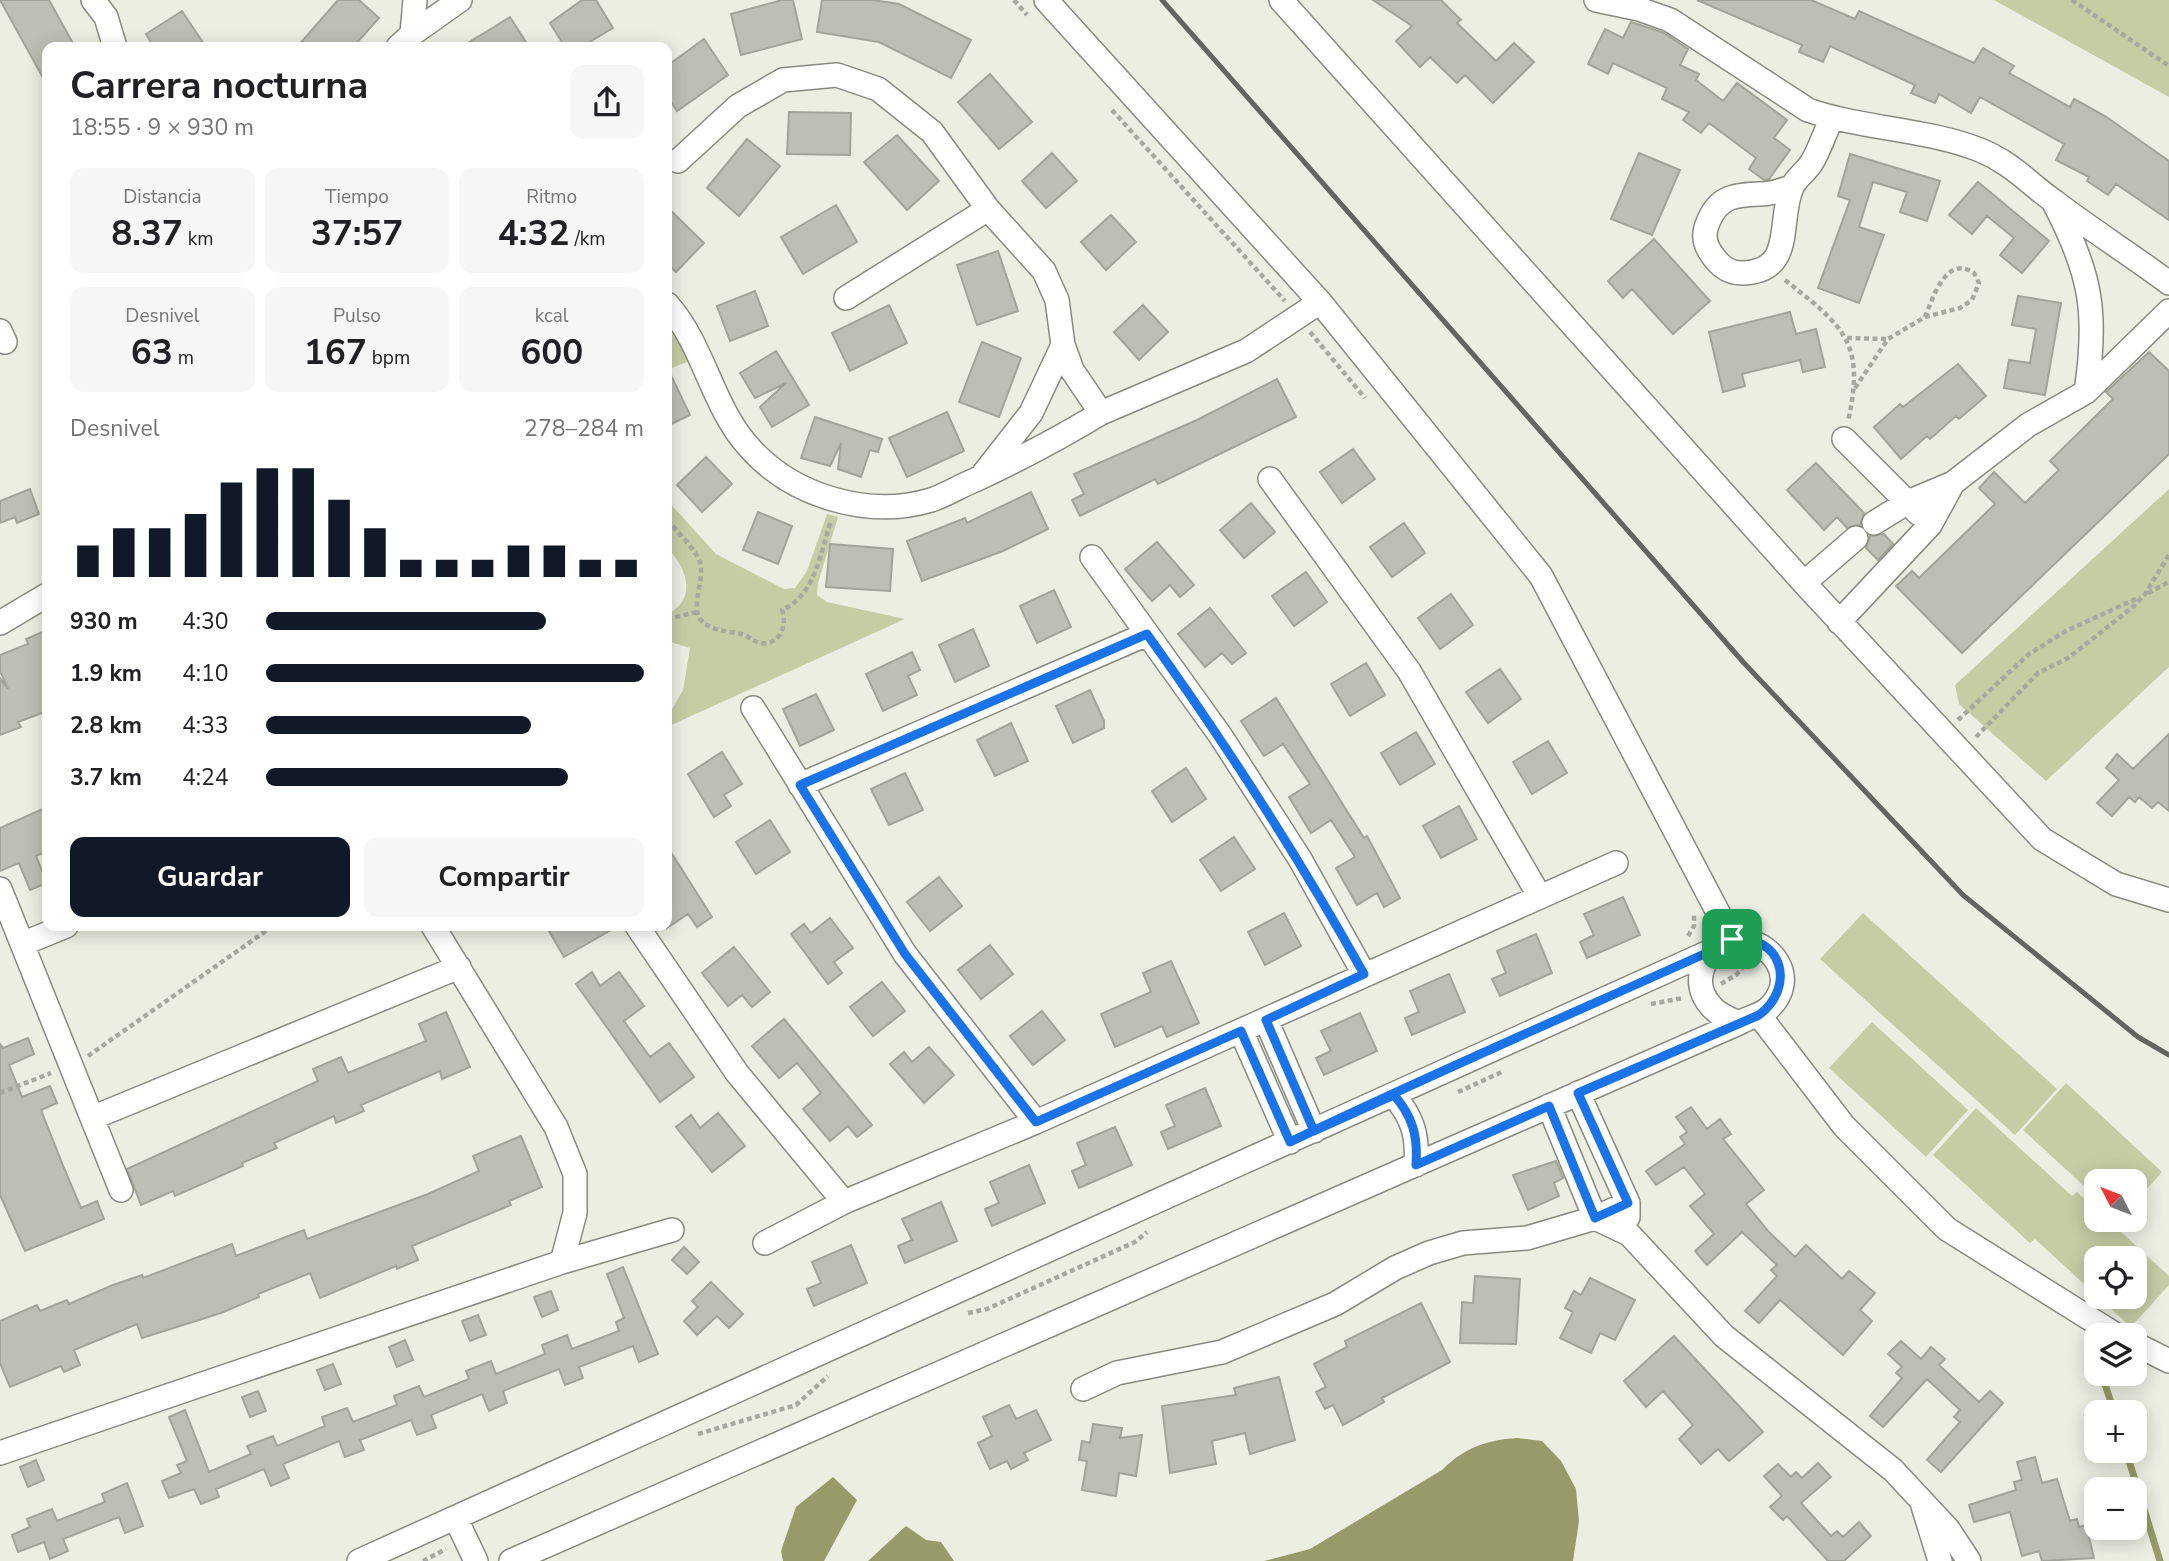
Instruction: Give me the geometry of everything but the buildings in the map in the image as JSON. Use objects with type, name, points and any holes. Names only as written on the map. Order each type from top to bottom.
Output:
[{"type":"street","points":[[405,40],[415,0]]},
{"type":"street","points":[[405,40],[460,0]]},
{"type":"street","points":[[1046,0],[1320,302],[1541,576],[1732,939]]},
{"type":"street","points":[[1281,0],[1839,622],[2042,839],[2116,884],[2169,900]]},
{"type":"street","points":[[1596,0],[1639,9],[1670,20],[1808,110],[1832,118],[1856,120],[1978,149],[2009,163],[2052,200],[2169,283]]},
{"type":"street","points":[[104,6],[114,42]]},
{"type":"street","points":[[678,161],[738,106],[783,80],[837,75],[878,89],[932,132],[988,209],[1044,271],[1057,300],[1063,345],[1078,382],[1101,413]]},
{"type":"street","points":[[1792,187],[1726,198],[1714,208],[1704,229],[1706,244],[1717,263],[1735,273],[1754,273],[1768,267],[1780,253],[1792,187],[1812,163],[1832,118]]},
{"type":"street","points":[[2052,200],[2081,258],[2088,289],[2093,345],[2086,392]]},
{"type":"street","points":[[846,298],[988,209]]},
{"type":"street","points":[[672,311],[689,335],[722,410],[748,447],[788,481],[827,499],[891,507],[932,500],[1036,452],[1101,413],[1246,351],[1320,302]]},
{"type":"street","points":[[1874,523],[1908,502],[1953,483],[2028,425],[2086,392],[2169,311]]},
{"type":"street","points":[[980,478],[1031,413],[1063,345]]},
{"type":"street","points":[[1844,439],[1930,525]]},
{"type":"street","points":[[1270,479],[1409,671],[1540,897]]},
{"type":"street","points":[[1839,622],[1930,525],[1953,483]]},
{"type":"street","points":[[1804,583],[1856,538]]},
{"type":"street","points":[[1091,556],[1220,735],[1292,848],[1364,974]]},
{"type":"street","points":[[0,622],[42,598]]},
{"type":"street","points":[[800,785],[1147,634]]},
{"type":"street","points":[[753,708],[905,954],[1036,1122]]},
{"type":"street","points":[[765,1243],[844,1202],[1036,1122],[1616,863]]},
{"type":"street","points":[[0,889],[121,1190]]},
{"type":"street","points":[[22,944],[54,931]]},
{"type":"street","points":[[436,931],[556,1127],[575,1174],[575,1213],[562,1262]]},
{"type":"street","points":[[640,931],[737,1073],[844,1202]]},
{"type":"street","points":[[359,1561],[1394,1095],[1732,939],[1750,939],[1763,945],[1780,967],[1778,995],[1749,1019],[511,1561]]},
{"type":"street","points":[[1711,951],[1701,971],[1703,994],[1711,1007],[1749,1019],[1844,1126],[1947,1229],[2097,1323]]},
{"type":"street","points":[[92,1118],[458,967]]},
{"type":"street","points":[[1266,1020],[1314,1131]]},
{"type":"street","points":[[1241,1031],[1290,1142]]},
{"type":"street","points":[[1578,1093],[1628,1203],[1629,1234]]},
{"type":"street","points":[[1394,1095],[1414,1126],[1417,1142],[1416,1165]]},
{"type":"street","points":[[1549,1106],[1595,1218],[1629,1234],[1724,1336],[1893,1470],[1948,1529],[1969,1561]]},
{"type":"street","points":[[1083,1390],[1117,1373],[1222,1352],[1335,1304],[1395,1268],[1429,1253],[1463,1243],[1527,1238],[1595,1218],[1628,1203]]},
{"type":"street","points":[[0,1454],[562,1262],[672,1230]]},
{"type":"street","points":[[2147,1350],[2169,1361]]},
{"type":"street","points":[[1921,1500],[1940,1561]]},
{"type":"street","points":[[456,1518],[476,1561]]},
{"type":"path","points":[[1014,0],[1031,19]]},
{"type":"path","points":[[2071,0],[2169,66]]},
{"type":"path","points":[[1109,107],[1300,317],[1318,345],[1373,406]]},
{"type":"path","points":[[1768,267],[1827,313],[1847,338],[1855,388],[1844,439]]},
{"type":"path","points":[[1855,388],[1888,339],[1925,317],[1960,308],[1972,300],[1979,283],[1974,273],[1959,268],[1949,272],[1925,317]]},
{"type":"path","points":[[1847,338],[1888,339]]},
{"type":"path","points":[[672,526],[700,561],[702,582],[697,612],[702,621],[721,631],[745,634],[757,642],[765,643],[778,637],[785,624],[782,610],[792,606],[813,576],[838,500]]},
{"type":"path","points":[[1972,743],[2038,673],[2068,658],[2106,630],[2145,594],[2169,555]]},
{"type":"path","points":[[1954,723],[2029,654],[2066,631],[2169,582]]},
{"type":"path","points":[[672,618],[697,612]]},
{"type":"path","points":[[1684,942],[1694,926],[1693,903]]},
{"type":"path","points":[[0,1093],[82,1060],[265,931]]},
{"type":"shaded area","points":[[1994,0],[2169,0],[2169,97]]},
{"type":"shaded area","points":[[677,330],[689,361],[672,368],[672,334]]},
{"type":"shaded area","points":[[2169,489],[2169,667],[2046,781],[1959,704],[1955,685]]},
{"type":"shaded area","points":[[672,506],[716,554],[784,589],[795,588],[807,571],[827,514],[838,517],[818,583],[817,595],[827,602],[905,619],[672,725],[672,709],[683,690],[690,648],[672,643],[672,611],[680,605],[686,593],[685,578],[672,554]]},
{"type":"shaded area","points":[[1863,913],[2057,1089],[2015,1135],[1820,959]]},
{"type":"shaded area","points":[[1872,1022],[1968,1110],[1926,1157],[1829,1068]]},
{"type":"shaded area","points":[[2066,1083],[2162,1172],[2147,1189],[2147,1169],[2084,1169],[2084,1186],[2023,1130]]},
{"type":"shaded area","points":[[1976,1108],[2072,1196],[2077,1192],[2084,1199],[2084,1232],[2121,1232],[2136,1246],[2084,1246],[2084,1284],[2035,1239],[2030,1243],[1933,1155]]},
{"type":"shaded area","points":[[2147,1256],[2169,1276],[2169,1285],[2135,1323],[2127,1323],[2111,1309],[2147,1309]]},
{"type":"shaded area","points":[[1517,1438],[1542,1441],[1561,1461],[1576,1489],[1579,1521],[1573,1561],[1264,1561],[1310,1549],[1442,1470],[1467,1451],[1485,1443]]},
{"type":"shaded area","points":[[833,1477],[857,1500],[824,1561],[783,1561],[781,1551],[796,1507]]},
{"type":"shaded area","points":[[906,1526],[926,1540],[941,1542],[954,1561],[868,1561]]},
{"type":"waterway","points":[[2106,1386],[2110,1400]]},
{"type":"waterway","points":[[2130,1463],[2160,1561]]},
{"type":"railway","points":[[1162,0],[1744,663],[1963,895],[2138,1037],[2169,1055]]},
{"type":"route","points":[[1732,939],[1711,951],[1394,1095],[1290,1142],[1241,1031],[1036,1122],[905,954],[800,785],[1147,634],[1220,735],[1300,859],[1364,974],[1266,1020],[1314,1131],[1394,1095],[1414,1126],[1417,1142],[1416,1165],[1549,1106],[1595,1218],[1628,1203],[1578,1093],[1759,1015],[1770,1007],[1778,995],[1781,981],[1780,967],[1773,954],[1750,939],[1732,939]]}]
